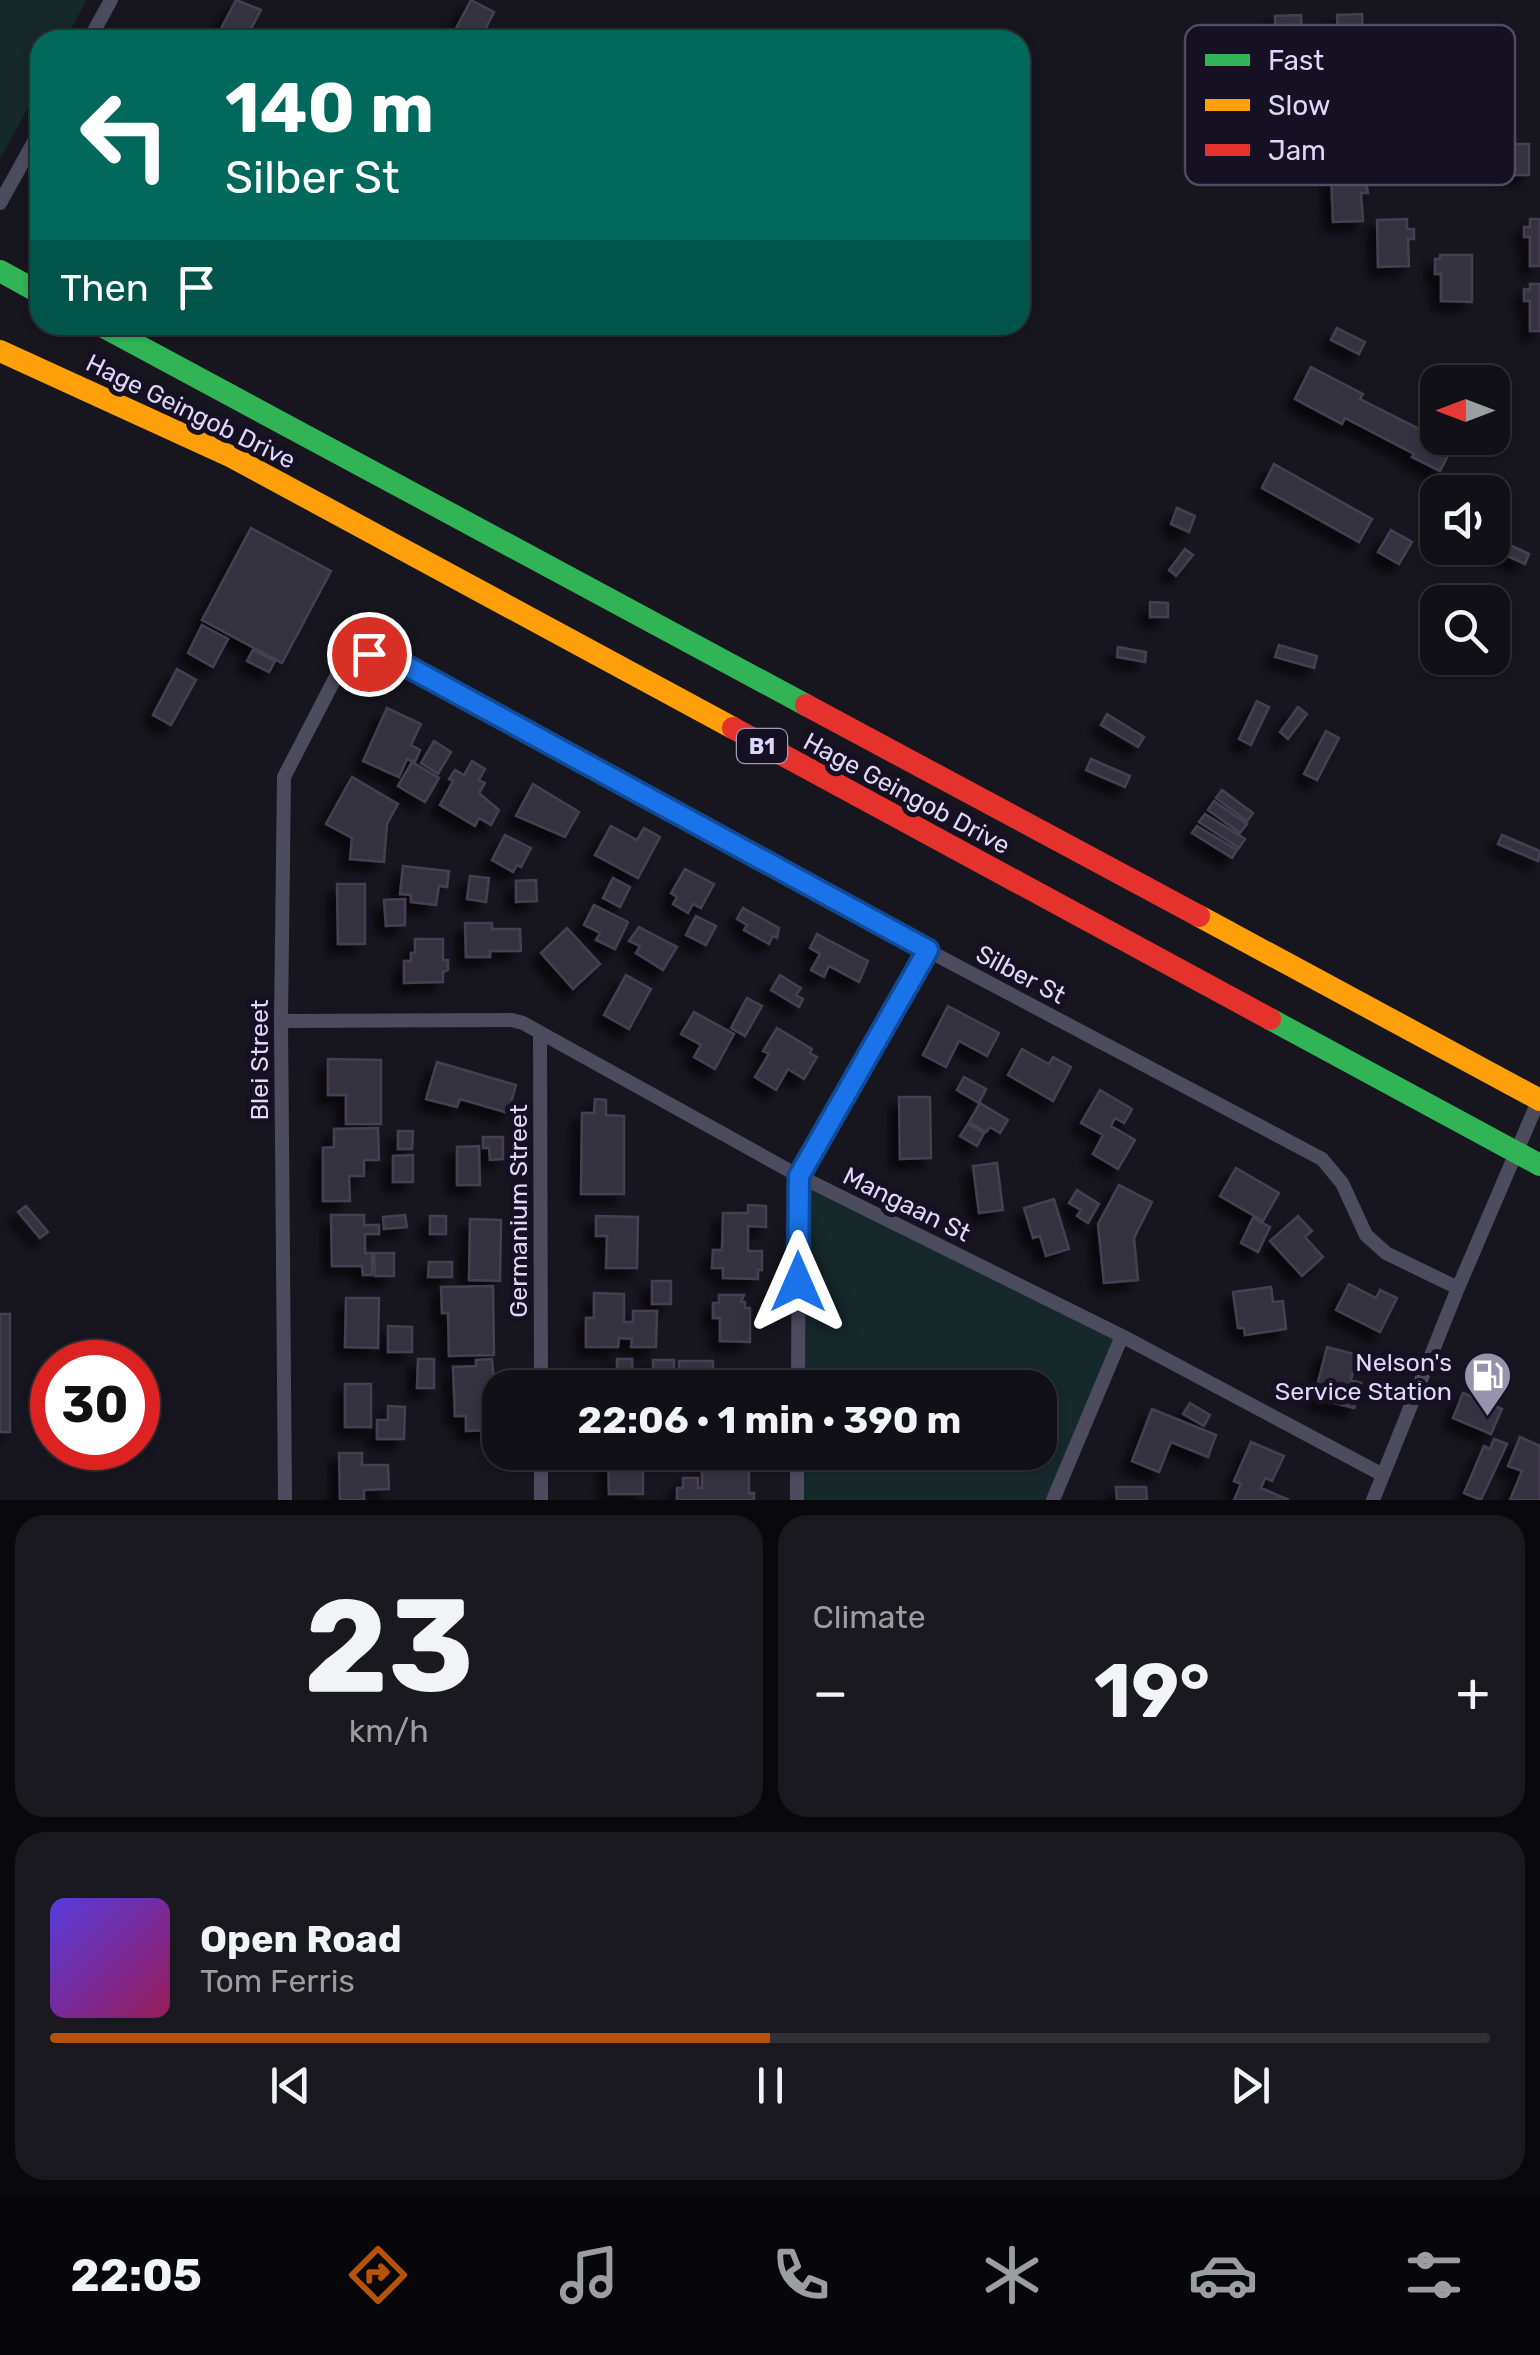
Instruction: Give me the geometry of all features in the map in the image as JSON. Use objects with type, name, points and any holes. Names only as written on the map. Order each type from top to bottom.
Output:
[{"type":"highway","points":[[0,271],[30,288]]},
{"type":"highway","name":"Hage Geingob Drive","points":[[119,335],[1540,1099]]},
{"type":"highway","name":"Hage Geingob Drive","points":[[0,352],[232,456],[1518,1153]]},
{"type":"highway","name":"B1","points":[[1518,1153],[1540,1165]]},
{"type":"street","points":[[94,30],[111,0]]},
{"type":"street","points":[[1,202],[30,149]]},
{"type":"street","name":"Silber St","points":[[369,654],[392,658],[1322,1159],[1342,1183],[1366,1236],[1386,1253],[1458,1288]]},
{"type":"street","name":"Blei Street","points":[[285,1500],[281,1021],[284,777],[342,665],[356,656],[369,654]]},
{"type":"street","points":[[798,1370],[799,1176],[928,950]]},
{"type":"street","name":"Mangaan St","points":[[281,1021],[523,1023],[799,1176],[1122,1336],[1383,1476]]},
{"type":"street","name":"Germanium Street","points":[[540,1034],[541,1370]]},
{"type":"street","points":[[1372,1500],[1540,1099]]},
{"type":"street","points":[[1054,1500],[1122,1336]]},
{"type":"street","points":[[541,1470],[541,1500]]},
{"type":"street","points":[[797,1500],[798,1470]]},
{"type":"green space","points":[[0,0],[87,0],[70,30],[30,30],[30,104],[0,159]]},
{"type":"green space","points":[[799,1176],[1122,1336],[1053,1500],[797,1500],[797,1470],[1057,1470],[1057,1370],[798,1370]]},
{"type":"building","points":[[236,0],[261,10],[250,30],[220,30]]},
{"type":"building","points":[[471,0],[494,12],[485,30],[455,30]]},
{"type":"building","points":[[1362,14],[1362,25],[1337,25],[1337,15]]},
{"type":"building","points":[[1301,15],[1301,25],[1275,25],[1275,16]]},
{"type":"building","points":[[1515,144],[1529,144],[1529,175],[1515,175]]},
{"type":"building","points":[[1331,185],[1367,185],[1368,193],[1361,193],[1363,221],[1333,222]]},
{"type":"building","points":[[1407,219],[1407,229],[1414,229],[1414,239],[1408,239],[1409,266],[1378,267],[1377,220]]},
{"type":"building","points":[[1530,219],[1540,219],[1540,266],[1530,266],[1530,237],[1524,237],[1524,227],[1530,227]]},
{"type":"building","points":[[1440,255],[1472,255],[1472,302],[1441,301],[1441,274],[1435,274],[1435,259],[1440,259]]},
{"type":"building","points":[[1530,284],[1540,284],[1540,331],[1530,331],[1530,301],[1524,301],[1524,289],[1530,290]]},
{"type":"building","points":[[1337,328],[1365,342],[1359,354],[1331,340]]},
{"type":"building","points":[[1311,367],[1363,394],[1360,399],[1420,429],[1420,455],[1448,455],[1440,471],[1345,418],[1342,424],[1295,399]]},
{"type":"building","points":[[1274,464],[1372,519],[1359,542],[1262,488]]},
{"type":"building","points":[[1177,508],[1195,516],[1189,532],[1171,524]]},
{"type":"building","points":[[251,528],[331,571],[282,663],[202,620]]},
{"type":"building","points":[[1391,530],[1412,542],[1399,564],[1378,552]]},
{"type":"building","points":[[1510,545],[1529,554],[1525,564],[1510,557]]},
{"type":"building","points":[[1185,549],[1193,555],[1176,576],[1169,570]]},
{"type":"building","points":[[1150,602],[1168,603],[1168,617],[1150,617]]},
{"type":"building","points":[[202,625],[228,639],[213,667],[188,653]]},
{"type":"building","points":[[1279,645],[1317,656],[1314,668],[1275,657]]},
{"type":"building","points":[[1118,647],[1146,652],[1145,662],[1117,657]]},
{"type":"building","points":[[253,650],[275,661],[269,672],[247,661]]},
{"type":"building","points":[[177,669],[196,680],[171,725],[153,715]]},
{"type":"building","points":[[1257,701],[1269,707],[1251,745],[1239,739]]},
{"type":"building","points":[[1298,707],[1307,714],[1288,739],[1280,732]]},
{"type":"building","points":[[387,708],[421,724],[411,745],[420,750],[415,762],[407,759],[399,777],[363,761]]},
{"type":"building","points":[[1107,714],[1144,737],[1138,747],[1101,725]]},
{"type":"building","points":[[1326,731],[1339,738],[1317,780],[1304,774]]},
{"type":"building","points":[[434,741],[451,752],[438,774],[421,763]]},
{"type":"building","points":[[1091,759],[1130,776],[1125,787],[1086,770]]},
{"type":"building","points":[[472,761],[485,769],[479,780],[485,783],[479,793],[499,810],[491,825],[479,818],[475,826],[440,805],[455,770],[464,775]]},
{"type":"building","points":[[412,762],[439,778],[425,802],[398,786]]},
{"type":"building","points":[[352,777],[398,804],[387,824],[384,862],[350,859],[352,838],[326,824]]},
{"type":"building","points":[[533,784],[579,812],[565,837],[516,816]]},
{"type":"building","points":[[1222,790],[1253,813],[1247,821],[1216,798]]},
{"type":"building","points":[[1214,801],[1247,824],[1240,833],[1208,810]]},
{"type":"building","points":[[1205,814],[1245,839],[1239,848],[1199,822]]},
{"type":"building","points":[[611,826],[637,840],[644,828],[660,837],[638,878],[595,855]]},
{"type":"building","points":[[1197,826],[1237,850],[1232,858],[1192,833]]},
{"type":"building","points":[[505,835],[531,848],[521,867],[517,865],[513,872],[492,860]]},
{"type":"building","points":[[1502,835],[1540,851],[1538,861],[1498,844]]},
{"type":"building","points":[[403,866],[449,871],[447,887],[439,886],[436,905],[411,902],[411,895],[400,894]]},
{"type":"building","points":[[685,869],[714,884],[701,908],[693,904],[688,913],[673,904],[677,897],[671,893]]},
{"type":"building","points":[[470,876],[489,878],[486,902],[467,899]]},
{"type":"building","points":[[613,878],[630,887],[620,907],[603,898]]},
{"type":"building","points":[[536,880],[537,901],[516,902],[516,881]]},
{"type":"building","points":[[337,884],[365,884],[365,944],[338,944]]},
{"type":"building","points":[[405,899],[405,925],[386,926],[384,900]]},
{"type":"building","points":[[594,905],[628,922],[615,949],[596,940],[600,933],[584,925]]},
{"type":"building","points":[[743,908],[779,928],[777,938],[773,936],[769,944],[744,930],[747,925],[737,919]]},
{"type":"building","points":[[696,916],[716,926],[706,945],[686,935]]},
{"type":"building","points":[[465,923],[492,923],[492,929],[520,929],[521,951],[490,951],[490,957],[466,957]]},
{"type":"building","points":[[639,927],[677,947],[663,970],[636,953],[640,946],[629,941]]},
{"type":"building","points":[[567,928],[600,964],[573,989],[541,953]]},
{"type":"building","points":[[817,934],[868,961],[859,982],[829,966],[824,977],[811,970],[820,954],[810,948]]},
{"type":"building","points":[[415,939],[443,939],[443,960],[448,960],[448,970],[443,972],[443,982],[404,983],[404,961],[411,961],[411,953],[415,953]]},
{"type":"building","points":[[626,975],[651,989],[629,1029],[604,1015]]},
{"type":"building","points":[[780,975],[801,988],[796,995],[803,999],[799,1007],[771,990]]},
{"type":"building","points":[[747,998],[762,1006],[745,1036],[731,1028]]},
{"type":"building","points":[[948,1006],[999,1033],[987,1056],[959,1041],[946,1067],[923,1055]]},
{"type":"building","points":[[694,1012],[734,1034],[715,1069],[694,1057],[701,1045],[681,1034]]},
{"type":"building","points":[[777,1028],[812,1049],[810,1053],[817,1057],[804,1079],[788,1069],[776,1090],[755,1077],[769,1054],[763,1051]]},
{"type":"building","points":[[1022,1049],[1049,1064],[1053,1057],[1071,1067],[1053,1101],[1008,1075]]},
{"type":"building","points":[[328,1059],[381,1060],[381,1124],[346,1124],[346,1095],[328,1095]]},
{"type":"building","points":[[437,1062],[516,1085],[508,1113],[460,1099],[457,1107],[426,1099]]},
{"type":"building","points":[[964,1077],[986,1089],[979,1103],[957,1090]]},
{"type":"building","points":[[1100,1090],[1132,1109],[1124,1123],[1115,1118],[1111,1126],[1135,1140],[1118,1169],[1093,1154],[1103,1135],[1081,1123]]},
{"type":"building","points":[[899,1097],[930,1097],[931,1158],[900,1159]]},
{"type":"building","points":[[595,1099],[606,1100],[606,1115],[624,1116],[624,1194],[581,1194],[582,1113],[594,1113]]},
{"type":"building","points":[[980,1103],[1008,1120],[1000,1133],[990,1127],[986,1132],[969,1122]]},
{"type":"building","points":[[968,1124],[984,1133],[977,1146],[960,1136]]},
{"type":"building","points":[[378,1128],[379,1160],[364,1160],[364,1176],[349,1176],[350,1201],[323,1201],[323,1148],[334,1147],[334,1129]]},
{"type":"building","points":[[398,1131],[413,1131],[412,1149],[398,1149]]},
{"type":"building","points":[[483,1137],[503,1137],[503,1159],[490,1160],[489,1148],[483,1148]]},
{"type":"building","points":[[479,1146],[480,1185],[457,1185],[457,1147]]},
{"type":"building","points":[[413,1155],[413,1182],[393,1182],[393,1156]]},
{"type":"building","points":[[997,1163],[1003,1210],[979,1213],[973,1166]]},
{"type":"building","points":[[1236,1168],[1279,1193],[1263,1221],[1220,1196]]},
{"type":"building","points":[[1119,1185],[1152,1202],[1134,1238],[1138,1280],[1104,1283],[1098,1224]]},
{"type":"building","points":[[1077,1190],[1099,1204],[1088,1223],[1077,1216],[1081,1210],[1069,1203]]},
{"type":"building","points":[[1054,1199],[1069,1249],[1046,1256],[1040,1236],[1033,1238],[1024,1208]]},
{"type":"building","points":[[748,1205],[766,1206],[766,1227],[748,1226],[748,1251],[762,1251],[762,1270],[758,1270],[758,1279],[723,1278],[723,1268],[712,1268],[713,1250],[722,1250],[723,1213],[748,1213]]},
{"type":"building","points":[[26,1206],[48,1232],[40,1238],[18,1212]]},
{"type":"building","points":[[331,1215],[364,1215],[364,1225],[379,1225],[379,1234],[365,1234],[365,1253],[372,1253],[372,1275],[363,1275],[362,1266],[332,1266]]},
{"type":"building","points":[[405,1215],[407,1227],[384,1229],[383,1217]]},
{"type":"building","points":[[430,1216],[446,1216],[446,1234],[430,1234]]},
{"type":"building","points":[[596,1216],[638,1217],[637,1268],[606,1268],[607,1236],[596,1236]]},
{"type":"building","points":[[1298,1216],[1312,1231],[1305,1237],[1323,1257],[1302,1276],[1270,1241]]},
{"type":"building","points":[[1253,1218],[1270,1227],[1258,1252],[1241,1243]]},
{"type":"building","points":[[470,1219],[501,1220],[500,1281],[469,1280]]},
{"type":"building","points":[[374,1253],[394,1253],[394,1276],[375,1276]]},
{"type":"building","points":[[429,1262],[452,1262],[452,1277],[428,1277]]},
{"type":"building","points":[[652,1281],[671,1281],[671,1304],[652,1304]]},
{"type":"building","points":[[1349,1284],[1376,1298],[1380,1290],[1397,1298],[1380,1332],[1336,1310]]},
{"type":"building","points":[[493,1286],[494,1355],[449,1356],[448,1313],[442,1313],[441,1287]]},
{"type":"building","points":[[1271,1287],[1273,1302],[1283,1301],[1286,1329],[1245,1335],[1244,1328],[1238,1328],[1233,1292]]},
{"type":"building","points":[[594,1293],[624,1294],[624,1322],[633,1322],[633,1311],[657,1311],[656,1347],[631,1347],[632,1339],[619,1338],[618,1347],[586,1347],[586,1318],[594,1318]]},
{"type":"building","points":[[719,1295],[744,1295],[741,1302],[750,1308],[750,1342],[720,1341],[720,1318],[713,1318],[713,1303],[719,1303]]},
{"type":"building","points":[[346,1298],[379,1298],[378,1348],[345,1347]]},
{"type":"building","points":[[0,1314],[10,1314],[10,1432],[0,1432]]},
{"type":"building","points":[[388,1326],[412,1327],[412,1352],[388,1352]]},
{"type":"building","points":[[1327,1347],[1357,1355],[1351,1380],[1361,1383],[1354,1408],[1314,1398]]},
{"type":"building","points":[[418,1359],[434,1359],[434,1388],[417,1388]]},
{"type":"building","points":[[492,1359],[493,1370],[482,1370],[482,1430],[466,1431],[466,1416],[455,1416],[453,1367],[476,1366],[476,1360]]},
{"type":"building","points":[[617,1359],[632,1359],[633,1370],[617,1370]]},
{"type":"building","points":[[653,1360],[674,1360],[674,1370],[653,1370]]},
{"type":"building","points":[[679,1361],[713,1361],[713,1370],[679,1370]]},
{"type":"building","points":[[345,1384],[371,1384],[371,1427],[345,1427]]},
{"type":"building","points":[[1463,1393],[1502,1409],[1491,1434],[1453,1418]]},
{"type":"building","points":[[1190,1403],[1210,1415],[1204,1426],[1183,1414]]},
{"type":"building","points":[[388,1406],[405,1407],[404,1439],[377,1439],[377,1420],[388,1420]]},
{"type":"building","points":[[1152,1409],[1216,1435],[1208,1457],[1171,1442],[1159,1472],[1132,1461]]},
{"type":"building","points":[[1520,1437],[1540,1446],[1540,1500],[1510,1500],[1522,1471],[1508,1466]]},
{"type":"building","points":[[1494,1439],[1507,1444],[1481,1500],[1464,1493],[1484,1446],[1490,1449]]},
{"type":"building","points":[[1251,1442],[1284,1456],[1272,1481],[1265,1478],[1261,1488],[1289,1500],[1234,1500],[1241,1484],[1234,1481]]},
{"type":"building","points":[[339,1453],[362,1453],[362,1465],[388,1465],[389,1489],[364,1490],[364,1500],[340,1500]]},
{"type":"building","points":[[608,1470],[643,1470],[643,1494],[609,1494]]},
{"type":"building","points":[[702,1470],[749,1470],[749,1493],[754,1493],[754,1500],[677,1500],[677,1488],[683,1488],[683,1478],[698,1478],[698,1488],[702,1488]]},
{"type":"building","points":[[1116,1487],[1146,1487],[1147,1500],[1117,1500]]},
{"type":"traffic: fast","points":[[0,271],[30,288]]},
{"type":"traffic: fast","points":[[119,335],[806,705]]},
{"type":"traffic: fast","points":[[1270,1019],[1540,1165]]},
{"type":"traffic: slow","points":[[0,351],[232,457],[733,728]]},
{"type":"traffic: slow","points":[[1199,916],[1540,1100]]},
{"type":"traffic: jam","points":[[806,705],[1199,916]]},
{"type":"traffic: jam","points":[[733,728],[1270,1019]]},
{"type":"place","name":"Nelson's Service Station","points":[[1487,1418]]},
{"type":"route","points":[[369,654],[392,658],[928,950],[799,1176],[798,1282]]}]
